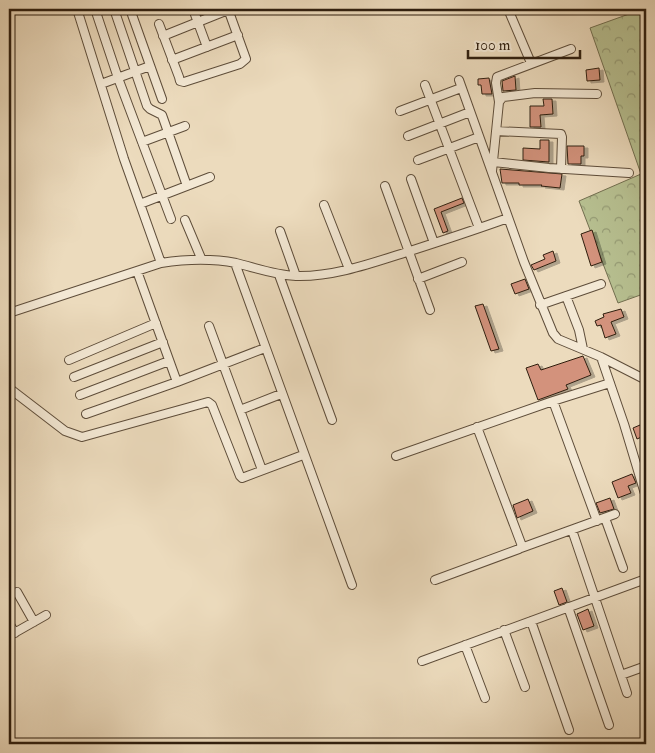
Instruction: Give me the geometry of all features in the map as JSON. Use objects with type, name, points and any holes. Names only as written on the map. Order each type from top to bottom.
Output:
[{"type":"street","points":[[79,9],[101,84],[161,263]]},
{"type":"street","points":[[95,9],[118,78],[171,219]]},
{"type":"street","points":[[114,9],[134,72],[148,108],[161,114],[187,186]]},
{"type":"street","points":[[130,9],[162,100]]},
{"type":"street","points":[[193,9],[207,47]]},
{"type":"street","points":[[159,24],[163,36],[178,77],[182,82],[240,64],[246,59],[228,9],[163,36]]},
{"type":"street","points":[[508,9],[531,63]]},
{"type":"street","points":[[172,60],[238,35]]},
{"type":"street","points":[[492,173],[499,102],[497,77],[571,49]]},
{"type":"street","points":[[101,84],[150,66]]},
{"type":"street","points":[[400,111],[431,99],[460,84],[540,305],[556,337],[646,380]]},
{"type":"street","points":[[426,85],[480,228]]},
{"type":"street","points":[[499,102],[507,96],[535,93],[597,94]]},
{"type":"street","points":[[408,136],[470,112]]},
{"type":"street","points":[[142,142],[185,126]]},
{"type":"street","points":[[496,131],[561,134],[561,169]]},
{"type":"street","points":[[418,160],[479,137]]},
{"type":"street","points":[[493,162],[561,169],[630,173]]},
{"type":"street","points":[[140,204],[210,177]]},
{"type":"street","points":[[411,179],[434,243]]},
{"type":"street","points":[[385,186],[430,310]]},
{"type":"street","points":[[324,205],[349,269]]},
{"type":"street","points":[[9,313],[161,263],[200,258],[235,263],[279,274],[296,276],[320,274],[349,269],[508,218]]},
{"type":"street","points":[[185,220],[200,258]]},
{"type":"street","points":[[280,231],[296,276]]},
{"type":"street","points":[[418,279],[462,262]]},
{"type":"street","points":[[235,263],[281,394],[331,524],[352,585]]},
{"type":"street","points":[[137,271],[177,382]]},
{"type":"street","points":[[279,274],[332,420]]},
{"type":"street","points":[[540,305],[600,284]]},
{"type":"street","points":[[566,296],[580,330],[583,349]]},
{"type":"street","points":[[68,360],[156,323]]},
{"type":"street","points":[[209,326],[262,470]]},
{"type":"street","points":[[74,377],[162,342]]},
{"type":"street","points":[[86,414],[265,348]]},
{"type":"street","points":[[601,357],[646,497]]},
{"type":"street","points":[[80,395],[169,362]]},
{"type":"street","points":[[396,456],[610,383]]},
{"type":"street","points":[[9,388],[65,431],[82,437],[208,402],[212,406],[240,477],[243,478],[304,455]]},
{"type":"street","points":[[240,410],[281,394]]},
{"type":"street","points":[[553,401],[623,568]]},
{"type":"street","points":[[477,427],[522,544],[521,548]]},
{"type":"street","points":[[434,580],[615,514]]},
{"type":"street","points":[[572,530],[627,693]]},
{"type":"street","points":[[422,661],[643,580]]},
{"type":"street","points":[[17,592],[34,622]]},
{"type":"street","points":[[568,607],[609,725]]},
{"type":"street","points":[[9,623],[12,635],[46,615]]},
{"type":"street","points":[[531,621],[569,730]]},
{"type":"street","points":[[504,630],[525,687]]},
{"type":"street","points":[[465,645],[484,698]]},
{"type":"street","points":[[621,675],[646,666]]},
{"type":"green space","points":[[646,9],[646,293],[618,303],[579,201],[641,174],[590,28]]},
{"type":"building","points":[[599,68],[600,80],[587,81],[586,70]]},
{"type":"building","points":[[515,76],[516,90],[503,91],[502,81]]},
{"type":"building","points":[[489,78],[492,94],[482,94],[481,85],[478,85],[478,79]]},
{"type":"building","points":[[543,99],[552,99],[553,114],[540,115],[541,127],[530,127],[530,106],[544,106]]},
{"type":"building","points":[[540,140],[549,140],[549,162],[523,160],[523,148],[540,149]]},
{"type":"building","points":[[567,146],[584,146],[584,156],[581,156],[581,164],[568,164]]},
{"type":"building","points":[[500,169],[562,174],[560,188],[502,183]]},
{"type":"building","points":[[462,198],[464,203],[441,212],[448,231],[443,233],[434,209]]},
{"type":"building","points":[[592,230],[602,262],[591,266],[581,234]]},
{"type":"building","points":[[553,251],[556,261],[534,270],[531,265],[545,259],[543,255]]},
{"type":"building","points":[[525,279],[529,289],[515,294],[511,284]]},
{"type":"building","points":[[483,304],[499,349],[491,351],[475,306]]},
{"type":"building","points":[[621,309],[624,317],[611,322],[616,334],[605,338],[601,325],[597,326],[595,321],[604,317],[603,314]]},
{"type":"building","points":[[583,356],[591,375],[566,385],[568,389],[538,400],[526,368],[538,364],[541,370]]},
{"type":"building","points":[[640,425],[641,427],[646,425],[646,435],[637,439],[633,428]]},
{"type":"building","points":[[632,474],[636,483],[628,486],[631,493],[618,498],[612,482]]},
{"type":"building","points":[[610,498],[614,509],[600,513],[596,503]]},
{"type":"building","points":[[528,499],[533,511],[517,518],[513,505]]},
{"type":"building","points":[[562,588],[567,602],[559,605],[554,591]]},
{"type":"building","points":[[588,609],[594,626],[583,630],[577,614]]}]
